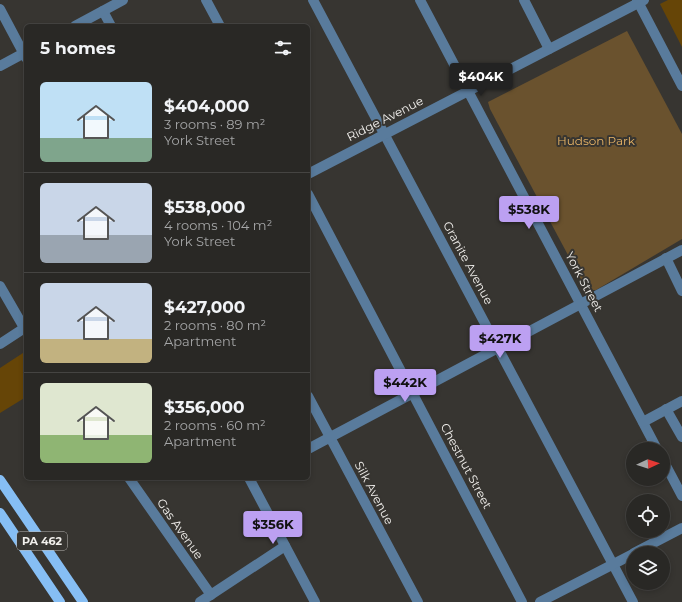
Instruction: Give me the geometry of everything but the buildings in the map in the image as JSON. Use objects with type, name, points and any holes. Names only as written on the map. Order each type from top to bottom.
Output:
[{"type":"main road","name":"PA 462","points":[[0,480],[83,602]]},
{"type":"main road","name":"PA 462","points":[[0,513],[60,602]]},
{"type":"street","points":[[206,0],[219,24]]},
{"type":"street","name":"Granite Avenue","points":[[313,0],[633,602]]},
{"type":"street","name":"York Street","points":[[420,0],[653,442]]},
{"type":"street","points":[[524,0],[549,49]]},
{"type":"street","points":[[79,24],[103,11],[117,1]]},
{"type":"street","points":[[640,1],[682,86]]},
{"type":"street","name":"Ridge Avenue","points":[[310,173],[640,1]]},
{"type":"street","points":[[0,9],[24,52]]},
{"type":"street","points":[[103,11],[109,24]]},
{"type":"street","points":[[0,66],[24,54]]},
{"type":"street","name":"Chestnut Street","points":[[310,198],[522,602]]},
{"type":"street","points":[[310,448],[682,250]]},
{"type":"street","points":[[666,258],[682,291]]},
{"type":"street","points":[[0,286],[24,327]]},
{"type":"street","points":[[0,344],[24,330]]},
{"type":"street","name":"Silk Avenue","points":[[310,400],[418,602]]},
{"type":"street","points":[[643,422],[682,401]]},
{"type":"street","points":[[666,409],[682,437]]},
{"type":"street","points":[[670,473],[682,496]]},
{"type":"street","name":"Gas Avenue","points":[[130,480],[211,595]]},
{"type":"street","points":[[252,480],[315,602]]},
{"type":"street","points":[[647,546],[682,528]]},
{"type":"street","points":[[200,602],[286,546]]},
{"type":"street","points":[[540,602],[626,557]]},
{"type":"green space","name":"Hudson Park","points":[[627,31],[682,134],[682,239],[596,290],[590,290],[584,285],[490,109],[488,102]]}]
